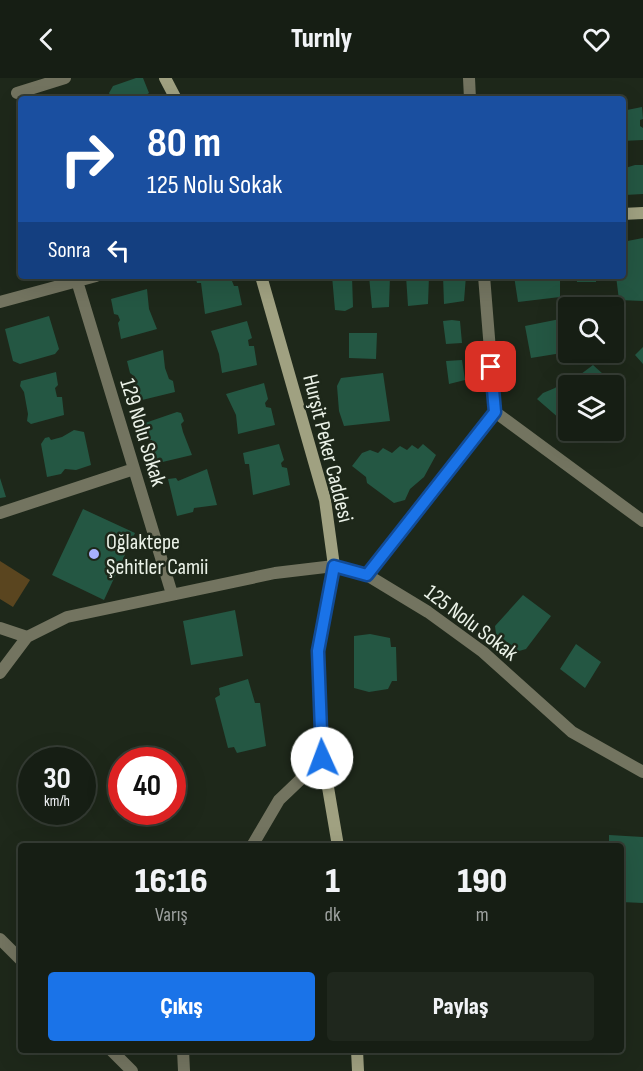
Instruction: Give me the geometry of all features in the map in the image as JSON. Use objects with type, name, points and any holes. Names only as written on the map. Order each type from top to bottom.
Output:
[{"type":"street","points":[[17,93],[64,78]]},
{"type":"street","points":[[165,78],[174,96]]},
{"type":"street","points":[[469,78],[471,96]]},
{"type":"street","points":[[626,214],[643,213]]},
{"type":"street","points":[[0,302],[84,279]]},
{"type":"street","name":"Hurşit Peker Caddesi","points":[[262,279],[325,500],[334,566],[318,651],[322,758],[337,843]]},
{"type":"street","points":[[367,575],[495,412],[484,279]]},
{"type":"street","name":"129 Nolu Sokak","points":[[76,281],[172,594]]},
{"type":"street","points":[[495,412],[643,521]]},
{"type":"street","points":[[0,513],[134,469]]},
{"type":"street","points":[[0,673],[27,637],[67,617],[275,573],[334,566]]},
{"type":"street","name":"125 Nolu Sokak","points":[[334,566],[367,575],[428,612],[483,652],[572,732],[643,772]]},
{"type":"street","points":[[0,628],[27,637]]},
{"type":"street","points":[[254,843],[279,800],[322,758]]},
{"type":"street","points":[[0,939],[18,957]]},
{"type":"street","points":[[114,1053],[132,1071]]},
{"type":"street","points":[[183,1053],[184,1071]]},
{"type":"street","points":[[357,1053],[358,1071]]},
{"type":"shaded area","points":[[0,561],[30,580],[13,607],[0,599]]},
{"type":"building","points":[[136,78],[143,78],[149,93],[144,96],[110,96],[109,93],[113,86]]},
{"type":"building","points":[[642,107],[643,119],[640,120],[640,126],[643,128],[643,140],[626,141],[626,110]]},
{"type":"building","points":[[643,165],[643,194],[626,195],[626,168]]},
{"type":"building","points":[[643,238],[643,301],[624,300],[624,297],[619,297],[616,279],[626,279],[626,241]]},
{"type":"building","points":[[196,279],[233,279],[234,286],[238,286],[242,305],[205,314],[201,283],[197,283]]},
{"type":"building","points":[[332,279],[352,279],[353,307],[345,311],[335,310]]},
{"type":"building","points":[[369,279],[390,279],[389,307],[372,308]]},
{"type":"building","points":[[406,279],[429,279],[428,304],[408,306]]},
{"type":"building","points":[[443,279],[466,279],[464,301],[444,304]]},
{"type":"building","points":[[514,279],[560,279],[560,297],[518,302]]},
{"type":"building","points":[[576,279],[596,279],[596,282],[577,282]]},
{"type":"building","points":[[147,289],[149,309],[157,329],[121,339],[118,323],[120,320],[118,315],[114,314],[111,299]]},
{"type":"building","points":[[49,316],[59,349],[55,354],[20,364],[13,361],[5,329]]},
{"type":"building","points":[[558,319],[558,354],[531,358],[525,326]]},
{"type":"building","points":[[247,321],[252,338],[248,340],[249,346],[254,346],[257,365],[222,373],[219,354],[211,331]]},
{"type":"building","points":[[443,321],[460,321],[462,343],[446,344]]},
{"type":"building","points":[[349,333],[377,333],[376,359],[349,358]]},
{"type":"building","points":[[643,347],[643,364],[635,355]]},
{"type":"building","points":[[163,350],[165,368],[169,379],[173,381],[175,392],[138,401],[134,386],[135,377],[130,373],[127,361]]},
{"type":"building","points":[[462,360],[465,380],[449,384],[446,361]]},
{"type":"building","points":[[593,365],[604,375],[569,375],[571,373],[581,374]]},
{"type":"building","points":[[56,372],[58,385],[55,388],[57,397],[62,397],[64,415],[31,424],[27,421],[28,414],[24,392],[20,386],[21,381]]},
{"type":"building","points":[[383,373],[390,421],[344,426],[339,411],[337,386],[341,378]]},
{"type":"building","points":[[264,383],[268,399],[265,403],[266,407],[271,408],[275,425],[238,434],[236,415],[226,394]]},
{"type":"building","points":[[558,385],[558,417],[537,399],[543,393]]},
{"type":"building","points":[[177,412],[181,413],[184,421],[181,424],[192,455],[154,464],[150,447],[153,445],[152,440],[148,440],[145,423]]},
{"type":"building","points":[[74,430],[84,432],[91,465],[76,470],[65,469],[61,474],[47,477],[41,444],[45,438],[49,437],[51,440],[62,437]]},
{"type":"building","points":[[279,444],[284,460],[281,463],[282,467],[287,468],[290,485],[253,495],[249,464],[245,464],[243,453]]},
{"type":"building","points":[[423,444],[436,455],[424,477],[410,489],[405,500],[394,503],[367,483],[366,477],[352,466],[362,453],[370,450],[378,453],[383,448],[392,453],[400,446],[407,450],[412,445],[418,449]]},
{"type":"building","points":[[207,469],[217,505],[194,508],[193,512],[177,516],[168,479],[176,478],[178,481]]},
{"type":"building","points":[[0,478],[6,497],[0,498]]},
{"type":"building","name":"Oğlaktepe Şehitler Camii","points":[[83,509],[135,533],[104,600],[52,575]]},
{"type":"building","points":[[523,595],[551,616],[526,649],[519,651],[496,634],[495,626]]},
{"type":"building","points":[[235,610],[243,656],[191,665],[183,621]]},
{"type":"building","points":[[370,634],[390,638],[391,647],[396,647],[397,681],[392,681],[388,689],[369,692],[354,688],[354,636]]},
{"type":"building","points":[[576,644],[601,662],[585,688],[560,669]]},
{"type":"building","points":[[248,679],[255,703],[260,703],[266,746],[237,753],[234,747],[228,748],[215,698],[220,695],[219,688]]},
{"type":"building","points":[[609,835],[643,837],[643,903],[624,902],[624,843],[609,843]]},
{"type":"place","name":"Oğlaktepe Şehitler Camii","points":[[94,554]]},
{"type":"route","points":[[322,758],[318,651],[334,566],[367,575],[495,412],[491,367]]}]
